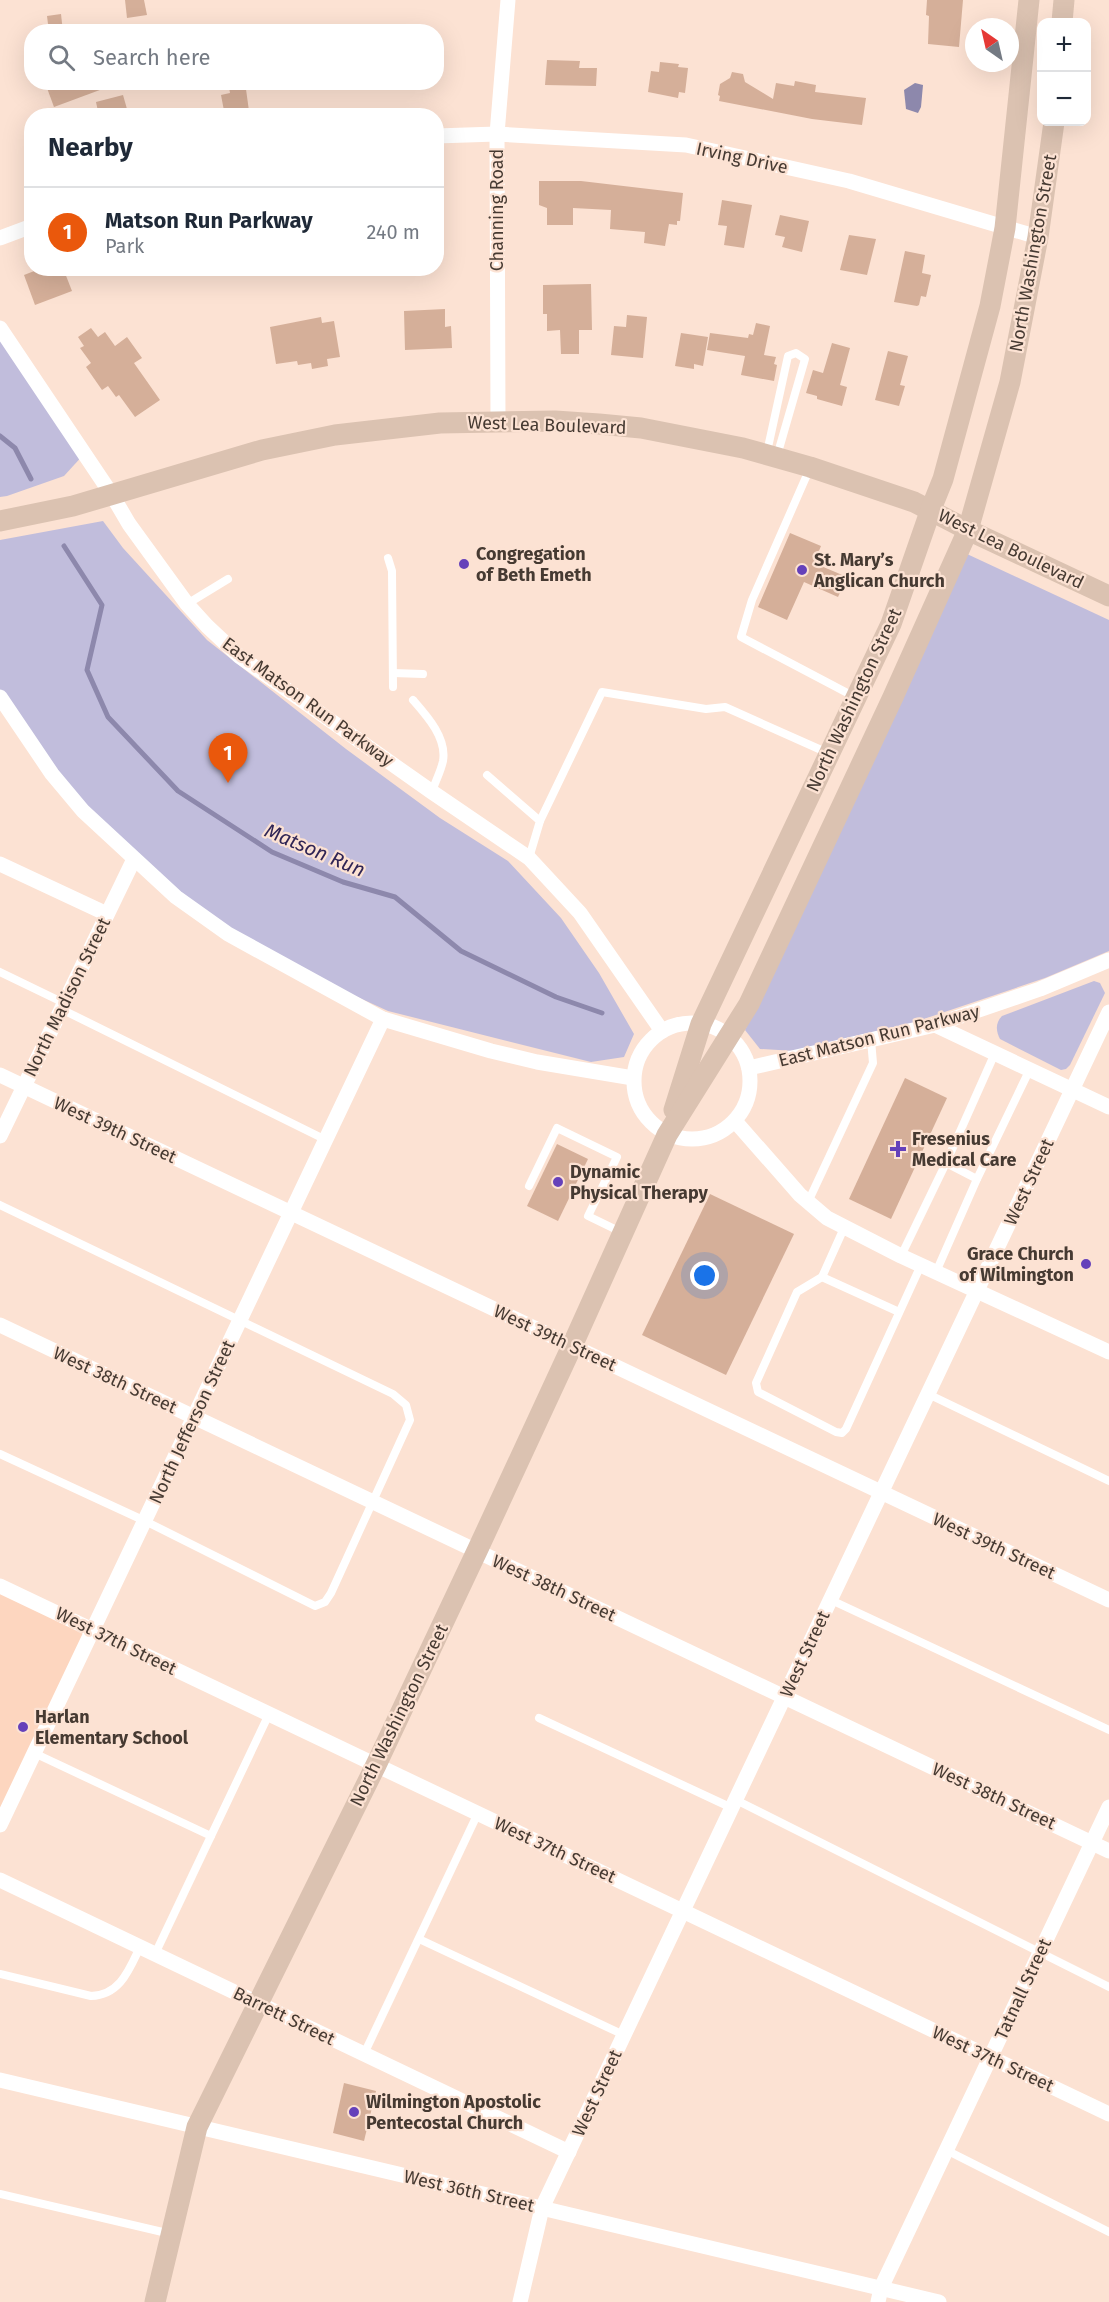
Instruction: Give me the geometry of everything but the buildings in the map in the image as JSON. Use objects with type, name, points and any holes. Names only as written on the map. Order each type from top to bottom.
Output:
[{"type":"main road","name":"North Washington Street","points":[[667,1135],[701,1024],[891,624],[943,479],[987,318],[1005,228],[1029,0]]},
{"type":"main road","points":[[1062,18],[1064,0]]},
{"type":"main road","name":"North Washington Street","points":[[155,2302],[197,2127],[376,1764],[477,1551],[667,1135],[730,1037],[754,994],[893,697],[968,530],[1010,382],[1038,237],[1053,126]]},
{"type":"main road","name":"West Lea Boulevard","points":[[0,521],[112,495],[240,456],[335,435],[440,423],[555,421],[640,428],[771,455],[810,467],[931,509],[968,530],[1109,596]]},
{"type":"street","name":"Channing Road","points":[[498,421],[497,134],[507,0]]},
{"type":"street","name":"Irving Drive","points":[[444,136],[497,134],[686,145],[849,180],[1038,237]]},
{"type":"street","points":[[0,238],[24,229]]},
{"type":"street","name":"East Matson Run Parkway","points":[[0,328],[129,524],[187,604],[239,656],[529,858],[580,913],[662,1031]]},
{"type":"street","points":[[0,697],[52,774],[83,811],[176,897],[228,934],[383,1019],[537,1062],[633,1078]]},
{"type":"street","name":"North Madison Street","points":[[0,1136],[134,859]]},
{"type":"street","points":[[0,864],[107,914]]},
{"type":"street","name":"East Matson Run Parkway","points":[[749,1068],[935,1025],[1040,989],[1109,960]]},
{"type":"street","name":"West Street","points":[[520,2302],[542,2208],[1109,1012]]},
{"type":"street","name":"North Jefferson Street","points":[[0,1825],[383,1019]]},
{"type":"street","points":[[681,1024],[701,1024],[717,1028],[730,1037],[742,1052],[749,1068],[748,1097],[735,1121],[720,1132],[703,1139],[684,1140],[667,1135],[652,1125],[641,1112],[634,1095],[633,1078],[642,1051],[662,1031],[681,1024]]},
{"type":"street","points":[[935,1025],[1109,1107]]},
{"type":"street","name":"West 39th Street","points":[[0,1075],[1109,1600]]},
{"type":"street","points":[[735,1121],[808,1202],[826,1218],[901,1256],[1109,1352]]},
{"type":"street","name":"West 38th Street","points":[[0,1325],[1109,1851]]},
{"type":"street","name":"West 37th Street","points":[[0,1586],[1109,2114]]},
{"type":"street","name":"Tatnall Street","points":[[879,2295],[1109,1808]]},
{"type":"street","name":"Barrett Street","points":[[0,1880],[569,2152]]},
{"type":"street","name":"West 36th Street","points":[[0,2080],[542,2208],[879,2295],[939,2302]]},
{"type":"lane","points":[[796,352],[804,358],[771,455],[788,356],[796,352]]},
{"type":"lane","points":[[810,467],[752,600],[741,637],[856,698]]},
{"type":"lane","points":[[388,558],[392,571],[393,687]]},
{"type":"lane","points":[[187,604],[228,579]]},
{"type":"lane","points":[[393,673],[423,674]]},
{"type":"lane","points":[[529,858],[540,821],[602,692],[706,709],[725,707],[830,754]]},
{"type":"lane","points":[[413,700],[426,714],[442,743],[443,760],[432,792]]},
{"type":"lane","points":[[487,775],[540,821]]},
{"type":"lane","points":[[0,972],[326,1140]]},
{"type":"lane","points":[[808,1202],[873,1063],[871,1040]]},
{"type":"lane","points":[[901,1256],[995,1053]]},
{"type":"lane","points":[[936,1272],[977,1179],[1030,1069]]},
{"type":"lane","points":[[529,1186],[557,1128],[617,1157],[588,1216],[622,1232]]},
{"type":"lane","points":[[946,1163],[977,1179]]},
{"type":"lane","points":[[0,1205],[393,1394],[406,1405],[410,1420],[331,1593],[325,1602],[315,1606],[145,1521],[0,1454]]},
{"type":"lane","points":[[844,1227],[822,1277],[797,1292],[756,1383],[758,1392],[764,1396],[836,1432],[842,1433],[846,1429],[921,1265]]},
{"type":"lane","points":[[822,1277],[899,1312]]},
{"type":"lane","points":[[928,1394],[1109,1481]]},
{"type":"lane","points":[[831,1600],[1109,1730]]},
{"type":"lane","points":[[155,1954],[269,1714]]},
{"type":"lane","points":[[539,1718],[734,1804],[1109,1987]]},
{"type":"lane","points":[[34,1753],[211,1836]]},
{"type":"lane","points":[[364,2054],[478,1813]]},
{"type":"lane","points":[[419,1939],[624,2035]]},
{"type":"lane","points":[[0,1974],[91,1996],[102,1996],[111,1992],[125,1977],[140,1947]]},
{"type":"lane","points":[[946,2150],[1109,2232]]},
{"type":"lane","points":[[0,2194],[171,2234]]},
{"type":"shaded area","points":[[915,83],[923,85],[921,107],[918,113],[906,109],[904,90]]},
{"type":"shaded area","points":[[0,328],[85,453],[64,476],[0,497]]},
{"type":"shaded area","points":[[103,521],[123,548],[207,640],[346,749],[440,818],[508,861],[561,918],[599,973],[634,1034],[624,1057],[591,1062],[388,1011],[268,956],[197,912],[94,822],[0,699],[0,540]]},
{"type":"shaded area","points":[[967,554],[1109,620],[1109,951],[1045,978],[915,1022],[795,1051],[760,1049],[745,1030]]},
{"type":"shaded area","points":[[1094,981],[1100,983],[1105,993],[1066,1069],[1061,1070],[1000,1039],[997,1027],[1002,1016]]},
{"type":"shaded area","name":"Harlan Elementary School","points":[[0,1586],[93,1630],[0,1825]]},
{"type":"waterway","name":"Matson Run","points":[[0,436],[15,448],[31,479]]},
{"type":"waterway","name":"Matson Run","points":[[64,546],[102,605],[87,670],[108,717],[178,791],[272,852],[343,882],[395,897],[461,951],[556,997],[602,1013]]},
{"type":"place","name":"Congregation of Beth Emeth","points":[[464,564]]},
{"type":"place","name":"St. Mary’s Anglican Church","points":[[802,570]]},
{"type":"place","name":"Matson Run Parkway","points":[[228,783]]},
{"type":"place","name":"Fresenius Medical Care","points":[[898,1149]]},
{"type":"place","name":"Dynamic Physical Therapy","points":[[558,1182]]},
{"type":"place","name":"Grace Church of Wilmington","points":[[1086,1264]]},
{"type":"place","name":"Harlan Elementary School","points":[[23,1727]]},
{"type":"place","name":"Wilmington Apostolic Pentecostal Church","points":[[354,2112]]}]
